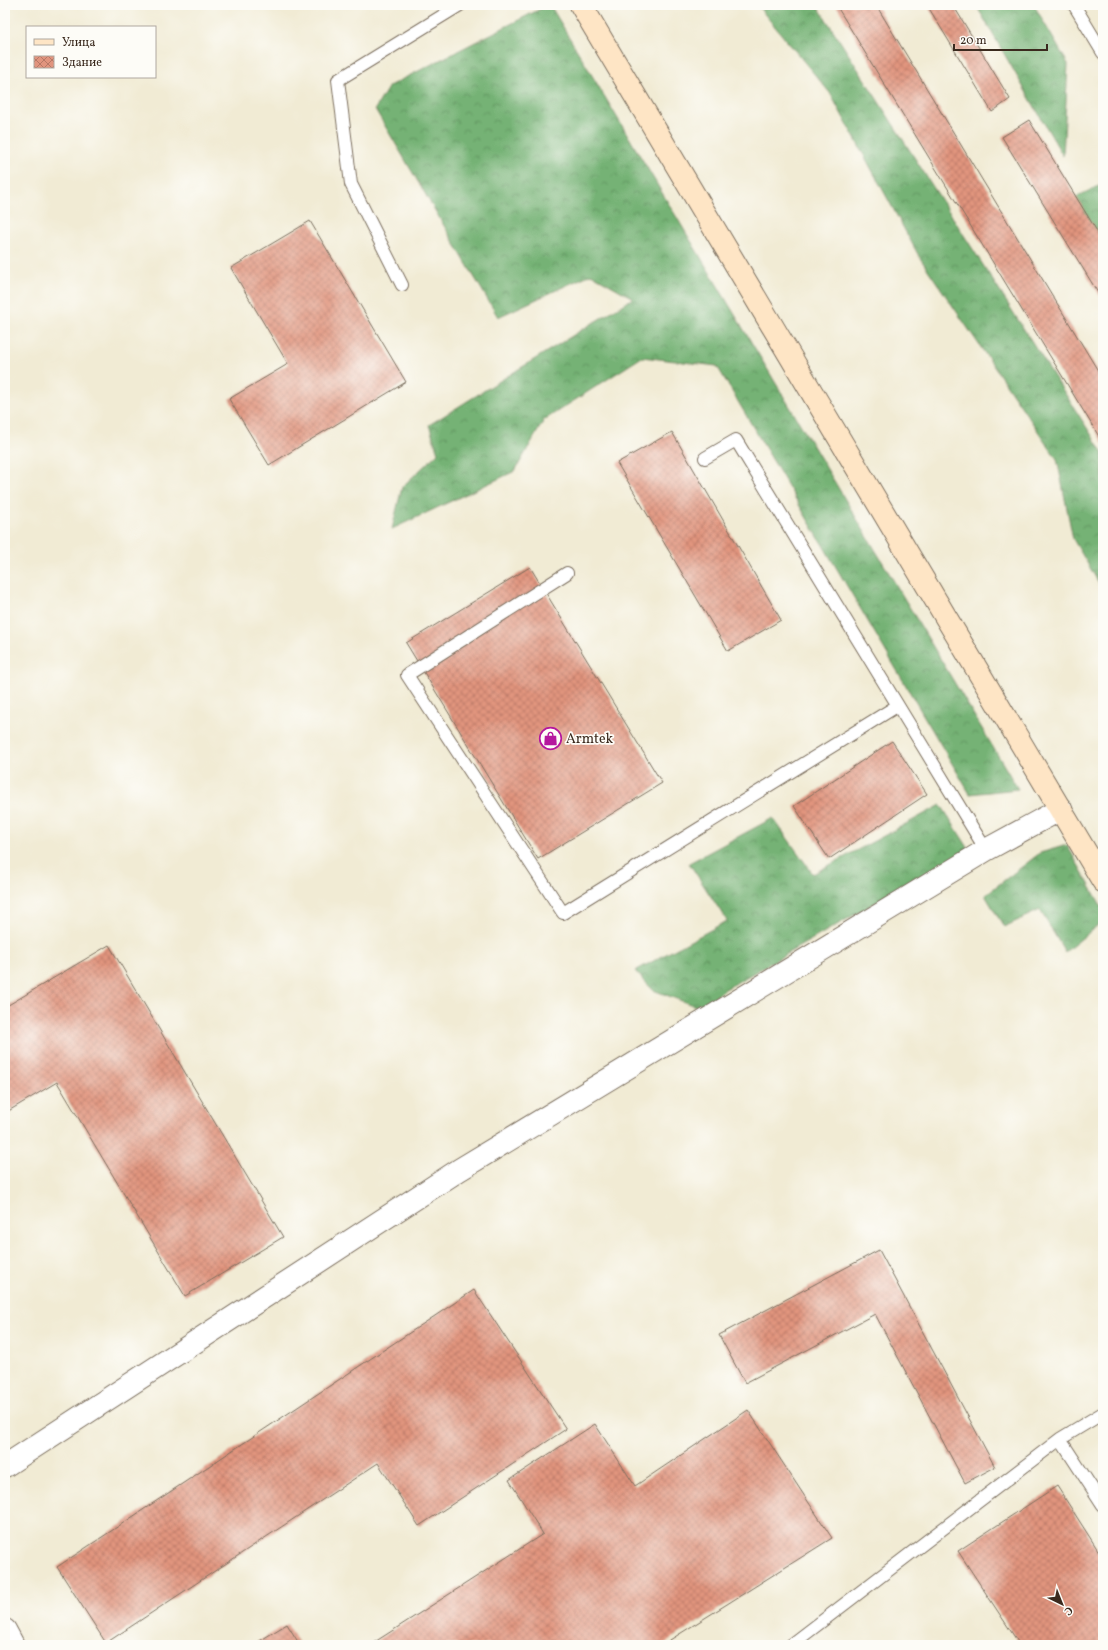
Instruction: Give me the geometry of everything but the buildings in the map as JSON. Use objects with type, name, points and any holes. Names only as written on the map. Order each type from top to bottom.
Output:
[{"type":"main road","points":[[581,5],[1103,881]]},
{"type":"street","points":[[5,1466],[459,1170],[986,850],[1061,809]]},
{"type":"street","points":[[5,1630],[13,1645]]},
{"type":"lane","points":[[402,285],[351,184],[338,80],[460,5]]},
{"type":"lane","points":[[1074,5],[1103,53]]},
{"type":"lane","points":[[705,458],[736,440],[986,850]]},
{"type":"lane","points":[[567,573],[407,675],[564,913],[897,706]]},
{"type":"lane","points":[[791,1645],[1060,1439],[1103,1413]]},
{"type":"lane","points":[[1060,1439],[1103,1505]]},
{"type":"green space","points":[[550,5],[1018,789],[970,794],[717,366],[642,357],[544,420],[515,471],[392,529],[402,487],[438,453],[429,425],[633,298],[591,274],[498,317],[375,109],[389,86]]},
{"type":"green space","points":[[757,5],[817,5],[1103,453],[1103,590],[1073,539],[1057,459],[920,258],[830,93]]},
{"type":"green space","points":[[976,5],[1034,5],[1068,64],[1063,156]]},
{"type":"green space","points":[[1103,184],[1103,241],[1076,197]]},
{"type":"green space","points":[[941,805],[969,849],[722,991],[703,1009],[653,990],[635,971],[727,921],[689,863],[773,818],[813,874]]},
{"type":"green space","points":[[1067,845],[1103,909],[1103,921],[1065,952],[1040,910],[1004,927],[985,895],[1040,853]]},
{"type":"place","name":"Armtek","points":[[550,738]]}]
